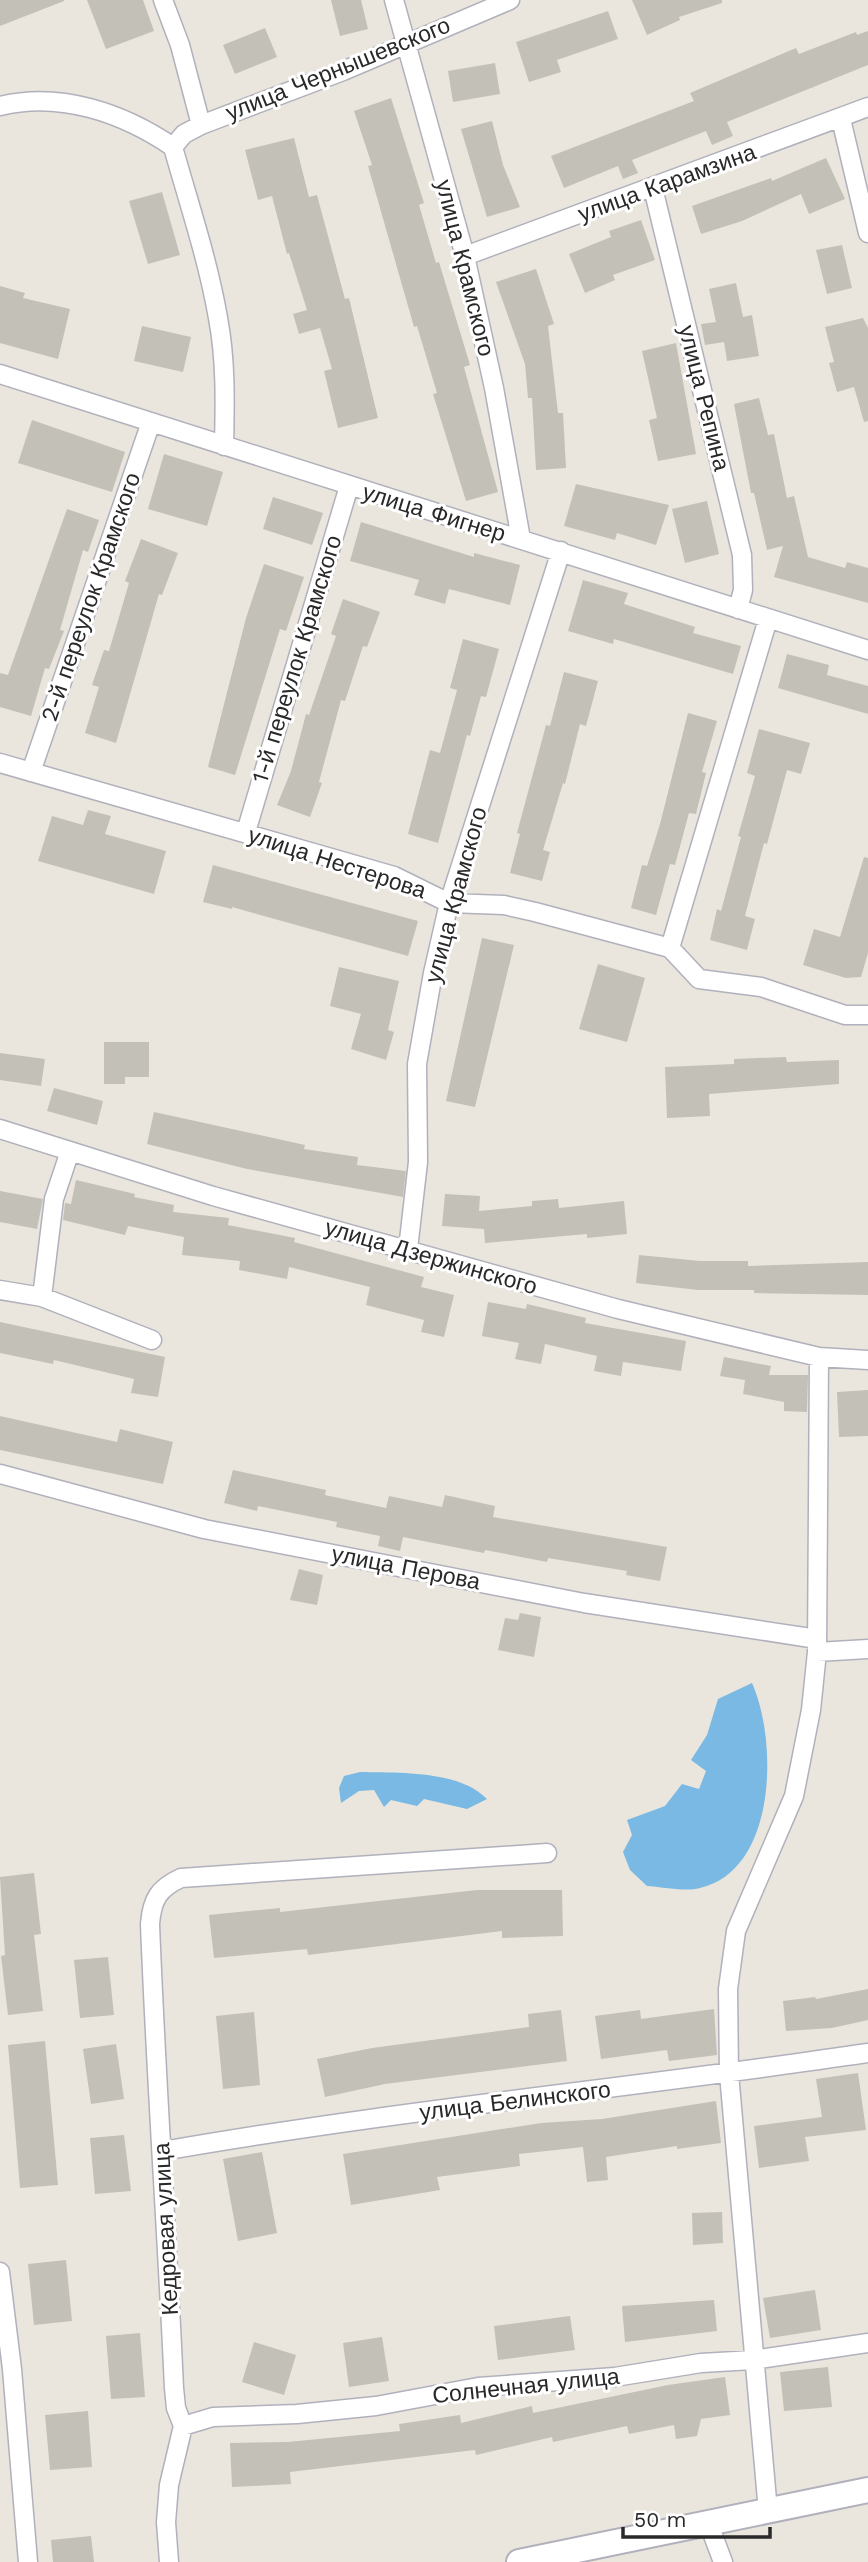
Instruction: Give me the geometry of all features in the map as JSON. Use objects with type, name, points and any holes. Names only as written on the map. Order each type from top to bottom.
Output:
[{"type":"main road","points":[[519,2562],[868,2490]]},
{"type":"street","points":[[163,0],[180,45],[201,124]]},
{"type":"street","name":"улица Крамского","points":[[394,0],[465,256],[494,388],[521,539]]},
{"type":"street","name":"улица Чернышевского","points":[[173,148],[184,134],[201,124],[343,71],[510,0]]},
{"type":"street","points":[[0,106],[44,99],[73,104],[136,124],[173,148],[211,277],[219,320],[224,363],[224,446]]},
{"type":"street","name":"улица Карамзина","points":[[465,256],[868,107]]},
{"type":"street","points":[[841,119],[868,233]]},
{"type":"street","name":"улица Репина","points":[[653,188],[742,555],[743,590],[738,609]]},
{"type":"street","name":"улица Фигнер","points":[[0,374],[868,650]]},
{"type":"street","name":"2-й переулок Крамского","points":[[31,772],[151,422]]},
{"type":"street","name":"1-й переулок Крамского","points":[[246,832],[349,486]]},
{"type":"street","name":"улица Крамского","points":[[408,1249],[418,1163],[417,1064],[449,903],[561,551]]},
{"type":"street","points":[[768,619],[670,948],[699,979],[761,987],[845,1015],[868,1015]]},
{"type":"street","name":"улица Нестерова","points":[[0,763],[179,817],[246,832],[394,876],[449,903],[504,905],[670,948]]},
{"type":"street","name":"улица Дзержинского","points":[[0,1129],[213,1196],[618,1309],[818,1357],[868,1360]]},
{"type":"street","points":[[42,1297],[54,1199],[70,1151]]},
{"type":"street","points":[[0,1290],[42,1297],[152,1340]]},
{"type":"street","points":[[768,2511],[729,2074],[728,1989],[736,1931],[794,1796],[804,1755],[817,1646],[818,1357]]},
{"type":"street","name":"улица Перова","points":[[0,1474],[204,1529],[817,1646],[868,1649]]},
{"type":"street","name":"Кедровая улица","points":[[169,2562],[166,2522],[169,2485],[183,2426],[176,2408],[174,2388],[163,2151],[158,2109],[150,1924],[151,1906],[156,1895],[167,1884],[181,1878],[547,1853]]},
{"type":"street","name":"улица Белинского","points":[[163,2151],[294,2128],[729,2074],[868,2053]]},
{"type":"street","points":[[0,2272],[12,2369],[27,2562]]},
{"type":"street","name":"Солнечная улица","points":[[183,2426],[214,2417],[336,2410],[478,2387],[615,2377],[701,2363],[753,2360],[868,2343]]},
{"type":"street","points":[[708,2522],[723,2562]]},
{"type":"water","points":[[752,1683],[766,1737],[767,1769],[765,1800],[757,1831],[744,1857],[725,1876],[700,1888],[647,1886],[630,1870],[623,1852],[632,1835],[627,1820],[665,1806],[682,1784],[699,1789],[706,1771],[691,1760],[707,1735],[718,1699]]},
{"type":"water","points":[[360,1772],[410,1773],[445,1778],[475,1790],[487,1799],[467,1809],[424,1799],[417,1806],[391,1800],[384,1807],[374,1790],[359,1791],[341,1803],[339,1788],[344,1776]]},
{"type":"building","points":[[0,0],[64,0],[64,1],[0,26]]},
{"type":"building","points":[[87,0],[143,0],[154,31],[106,49]]},
{"type":"building","points":[[331,0],[361,0],[368,29],[340,36]]},
{"type":"building","points":[[632,0],[722,0],[722,3],[679,17],[680,20],[647,35]]},
{"type":"building","points":[[608,11],[618,39],[557,60],[561,72],[529,82],[516,42]]},
{"type":"building","points":[[265,28],[277,57],[235,74],[223,45]]},
{"type":"building","points":[[868,31],[868,65],[727,122],[733,136],[712,145],[706,131],[632,160],[638,173],[623,179],[618,166],[564,188],[551,156],[694,101],[690,93],[796,48],[799,54],[856,32],[857,35]]},
{"type":"building","points":[[495,63],[500,94],[453,102],[448,71]]},
{"type":"building","points":[[391,98],[424,203],[419,205],[436,263],[439,262],[470,365],[464,367],[498,492],[466,501],[433,394],[437,393],[417,326],[414,327],[368,166],[372,165],[354,111]]},
{"type":"building","points":[[492,121],[503,165],[520,207],[487,217],[461,129]]},
{"type":"building","points":[[294,138],[309,197],[317,195],[345,299],[349,298],[378,418],[338,428],[324,371],[332,369],[320,328],[299,334],[293,314],[307,310],[289,253],[287,254],[272,196],[258,200],[245,150]]},
{"type":"building","points":[[826,158],[845,199],[809,214],[801,194],[742,221],[701,234],[692,206],[771,178],[772,181]]},
{"type":"building","points":[[162,192],[180,255],[148,264],[129,201]]},
{"type":"building","points":[[641,220],[655,260],[613,275],[615,280],[585,293],[569,254],[611,237],[609,231]]},
{"type":"building","points":[[842,245],[852,288],[827,294],[816,250]]},
{"type":"building","points":[[536,269],[554,324],[548,326],[558,413],[563,413],[566,468],[536,470],[532,398],[528,398],[525,364],[496,282]]},
{"type":"building","points":[[736,283],[743,317],[752,315],[759,356],[727,361],[724,342],[705,345],[701,324],[716,322],[709,289]]},
{"type":"building","points":[[0,286],[25,293],[23,298],[70,309],[58,359],[0,343]]},
{"type":"building","points":[[863,318],[868,328],[868,421],[864,422],[854,387],[837,392],[829,363],[834,362],[825,327]]},
{"type":"building","points":[[142,326],[191,337],[183,372],[134,361]]},
{"type":"building","points":[[676,343],[696,454],[658,461],[649,420],[657,418],[642,351]]},
{"type":"building","points":[[759,398],[768,435],[774,434],[787,498],[794,496],[808,557],[845,568],[847,562],[868,568],[868,603],[774,577],[783,546],[767,550],[754,493],[751,493],[734,404]]},
{"type":"building","points":[[32,420],[125,452],[112,492],[18,463]]},
{"type":"building","points":[[164,454],[223,472],[207,526],[148,509]]},
{"type":"building","points":[[576,484],[669,505],[656,545],[617,533],[615,540],[564,526]]},
{"type":"building","points":[[273,497],[323,513],[312,545],[263,529]]},
{"type":"building","points":[[707,501],[719,554],[685,563],[672,509]]},
{"type":"building","points":[[67,509],[99,520],[88,552],[83,550],[60,630],[64,631],[49,669],[45,668],[31,716],[0,707],[0,673],[8,675]]},
{"type":"building","points":[[361,522],[474,557],[474,553],[520,565],[510,605],[449,589],[445,604],[414,595],[419,580],[350,561]]},
{"type":"building","points":[[141,539],[178,553],[162,595],[159,594],[116,743],[85,733],[99,687],[92,685],[104,650],[109,651],[129,583],[125,581]]},
{"type":"building","points":[[264,564],[304,577],[286,631],[280,629],[235,775],[208,767],[246,618]]},
{"type":"building","points":[[583,580],[628,593],[624,604],[695,627],[693,633],[741,646],[733,674],[614,639],[613,644],[568,631]]},
{"type":"building","points":[[343,599],[380,612],[367,647],[363,646],[345,701],[341,700],[319,782],[322,783],[310,817],[277,805],[291,771],[306,714],[309,715],[336,636],[331,634]]},
{"type":"building","points":[[463,639],[499,649],[486,697],[481,696],[470,736],[467,735],[438,843],[408,834],[430,750],[440,753],[457,690],[450,688]]},
{"type":"building","points":[[787,654],[829,665],[827,675],[868,686],[868,714],[778,688]]},
{"type":"building","points":[[564,672],[598,681],[586,726],[580,724],[565,784],[563,783],[543,850],[550,852],[542,881],[510,873],[520,834],[517,833],[546,725],[550,726]]},
{"type":"building","points":[[688,713],[717,721],[702,772],[706,773],[696,814],[689,813],[675,865],[670,864],[656,915],[631,908],[642,865],[647,866],[660,824]]},
{"type":"building","points":[[759,729],[810,743],[801,774],[787,770],[767,844],[764,843],[745,916],[755,919],[747,950],[710,940],[717,909],[721,911],[741,837],[738,836],[755,776],[747,773]]},
{"type":"building","points":[[88,810],[111,816],[105,834],[166,851],[154,894],[38,861],[52,816],[83,825]]},
{"type":"building","points":[[864,857],[868,858],[868,953],[861,977],[846,978],[803,965],[814,929],[840,937]]},
{"type":"building","points":[[213,865],[418,921],[408,956],[232,907],[203,902]]},
{"type":"building","points":[[482,938],[514,945],[475,1107],[446,1101]]},
{"type":"building","points":[[598,964],[645,978],[627,1042],[579,1029]]},
{"type":"building","points":[[339,967],[399,981],[388,1030],[394,1032],[386,1060],[351,1049],[361,1014],[330,1006]]},
{"type":"building","points":[[104,1042],[149,1042],[149,1077],[125,1077],[125,1084],[104,1084]]},
{"type":"building","points":[[0,1053],[45,1059],[41,1086],[0,1080]]},
{"type":"building","points":[[786,1057],[787,1062],[839,1060],[839,1084],[709,1094],[710,1116],[667,1118],[665,1067],[734,1064],[734,1059]]},
{"type":"building","points":[[54,1088],[103,1101],[97,1125],[47,1111]]},
{"type":"building","points":[[154,1112],[305,1145],[304,1149],[358,1157],[357,1165],[406,1171],[403,1197],[247,1169],[147,1144]]},
{"type":"building","points":[[76,1180],[135,1194],[134,1197],[174,1205],[173,1212],[229,1218],[228,1225],[295,1238],[294,1242],[424,1277],[421,1287],[454,1295],[444,1337],[421,1332],[424,1320],[366,1305],[370,1287],[289,1267],[287,1279],[239,1270],[240,1261],[182,1255],[184,1237],[128,1226],[125,1235],[63,1220],[65,1203],[71,1204]]},
{"type":"building","points":[[0,1191],[43,1199],[37,1229],[0,1222]]},
{"type":"building","points":[[445,1194],[480,1196],[479,1211],[532,1206],[532,1201],[558,1199],[559,1208],[624,1201],[627,1234],[587,1238],[587,1234],[485,1243],[484,1229],[442,1226]]},
{"type":"building","points":[[639,1255],[700,1261],[748,1261],[748,1266],[868,1262],[868,1295],[754,1293],[754,1290],[698,1290],[636,1283]]},
{"type":"building","points":[[488,1302],[526,1309],[527,1304],[586,1318],[585,1323],[686,1341],[681,1371],[623,1362],[621,1376],[594,1371],[597,1356],[545,1344],[541,1364],[515,1359],[519,1343],[482,1336]]},
{"type":"building","points":[[0,1322],[165,1357],[158,1397],[131,1393],[134,1379],[54,1360],[53,1364],[0,1353]]},
{"type":"building","points":[[724,1357],[771,1366],[769,1375],[808,1375],[807,1412],[784,1411],[784,1402],[743,1394],[745,1380],[720,1376]]},
{"type":"building","points":[[868,1390],[868,1436],[839,1437],[837,1392]]},
{"type":"building","points":[[0,1416],[117,1442],[120,1429],[173,1442],[163,1484],[0,1450]]},
{"type":"building","points":[[233,1470],[326,1490],[325,1495],[386,1508],[389,1496],[442,1507],[445,1495],[495,1506],[493,1517],[667,1547],[660,1581],[626,1575],[627,1571],[548,1558],[547,1562],[485,1550],[484,1553],[403,1537],[400,1551],[378,1546],[380,1536],[336,1527],[337,1522],[258,1506],[257,1511],[224,1503]]},
{"type":"building","points":[[299,1569],[323,1575],[317,1605],[290,1600]]},
{"type":"building","points":[[520,1613],[541,1617],[534,1657],[498,1650],[505,1618],[518,1620]]},
{"type":"building","points":[[34,1873],[41,1934],[34,1935],[43,2011],[8,2015],[1,1956],[5,1955],[0,1877]]},
{"type":"building","points":[[477,1890],[562,1890],[563,1936],[502,1938],[502,1931],[308,1955],[307,1949],[214,1958],[209,1915],[280,1908],[280,1912]]},
{"type":"building","points":[[108,1957],[114,2015],[80,2018],[74,1960]]},
{"type":"building","points":[[868,1989],[868,2020],[832,2028],[786,2031],[783,2001],[816,1999]]},
{"type":"building","points":[[714,2009],[717,2055],[669,2061],[667,2050],[601,2059],[595,2016],[640,2010],[641,2019]]},
{"type":"building","points":[[561,2010],[567,2061],[385,2084],[325,2097],[317,2059],[372,2048],[529,2027],[528,2014]]},
{"type":"building","points":[[254,2012],[260,2085],[223,2089],[216,2016]]},
{"type":"building","points":[[45,2041],[58,2185],[20,2188],[8,2045]]},
{"type":"building","points":[[116,2044],[124,2099],[91,2104],[83,2049]]},
{"type":"building","points":[[858,2073],[866,2130],[805,2137],[809,2161],[759,2168],[754,2126],[822,2117],[816,2079]]},
{"type":"building","points":[[716,2101],[721,2143],[677,2149],[677,2146],[606,2157],[608,2180],[587,2182],[583,2147],[519,2154],[520,2166],[437,2177],[440,2190],[351,2205],[343,2154],[541,2123],[602,2119]]},
{"type":"building","points":[[124,2135],[131,2191],[95,2194],[90,2138]]},
{"type":"building","points":[[262,2152],[277,2233],[238,2241],[223,2159]]},
{"type":"building","points":[[722,2212],[723,2243],[693,2245],[692,2213]]},
{"type":"building","points":[[66,2260],[72,2321],[34,2325],[28,2264]]},
{"type":"building","points":[[815,2290],[821,2330],[770,2338],[763,2298]]},
{"type":"building","points":[[714,2300],[717,2331],[625,2342],[622,2306]]},
{"type":"building","points":[[570,2316],[575,2350],[498,2360],[494,2326]]},
{"type":"building","points":[[140,2333],[145,2397],[111,2399],[106,2336]]},
{"type":"building","points":[[382,2337],[389,2381],[349,2387],[343,2343]]},
{"type":"building","points":[[254,2342],[296,2355],[284,2395],[242,2382]]},
{"type":"building","points":[[828,2367],[832,2407],[784,2411],[780,2372]]},
{"type":"building","points":[[725,2377],[730,2415],[701,2419],[697,2436],[676,2439],[674,2425],[629,2434],[627,2426],[553,2442],[552,2437],[476,2455],[475,2450],[290,2472],[291,2484],[232,2487],[230,2443],[288,2442],[400,2431],[399,2424],[460,2415],[461,2423],[532,2406],[533,2413],[668,2385]]},
{"type":"building","points":[[88,2411],[92,2467],[50,2470],[45,2415]]},
{"type":"building","points":[[91,2536],[94,2562],[53,2562],[51,2540]]}]
